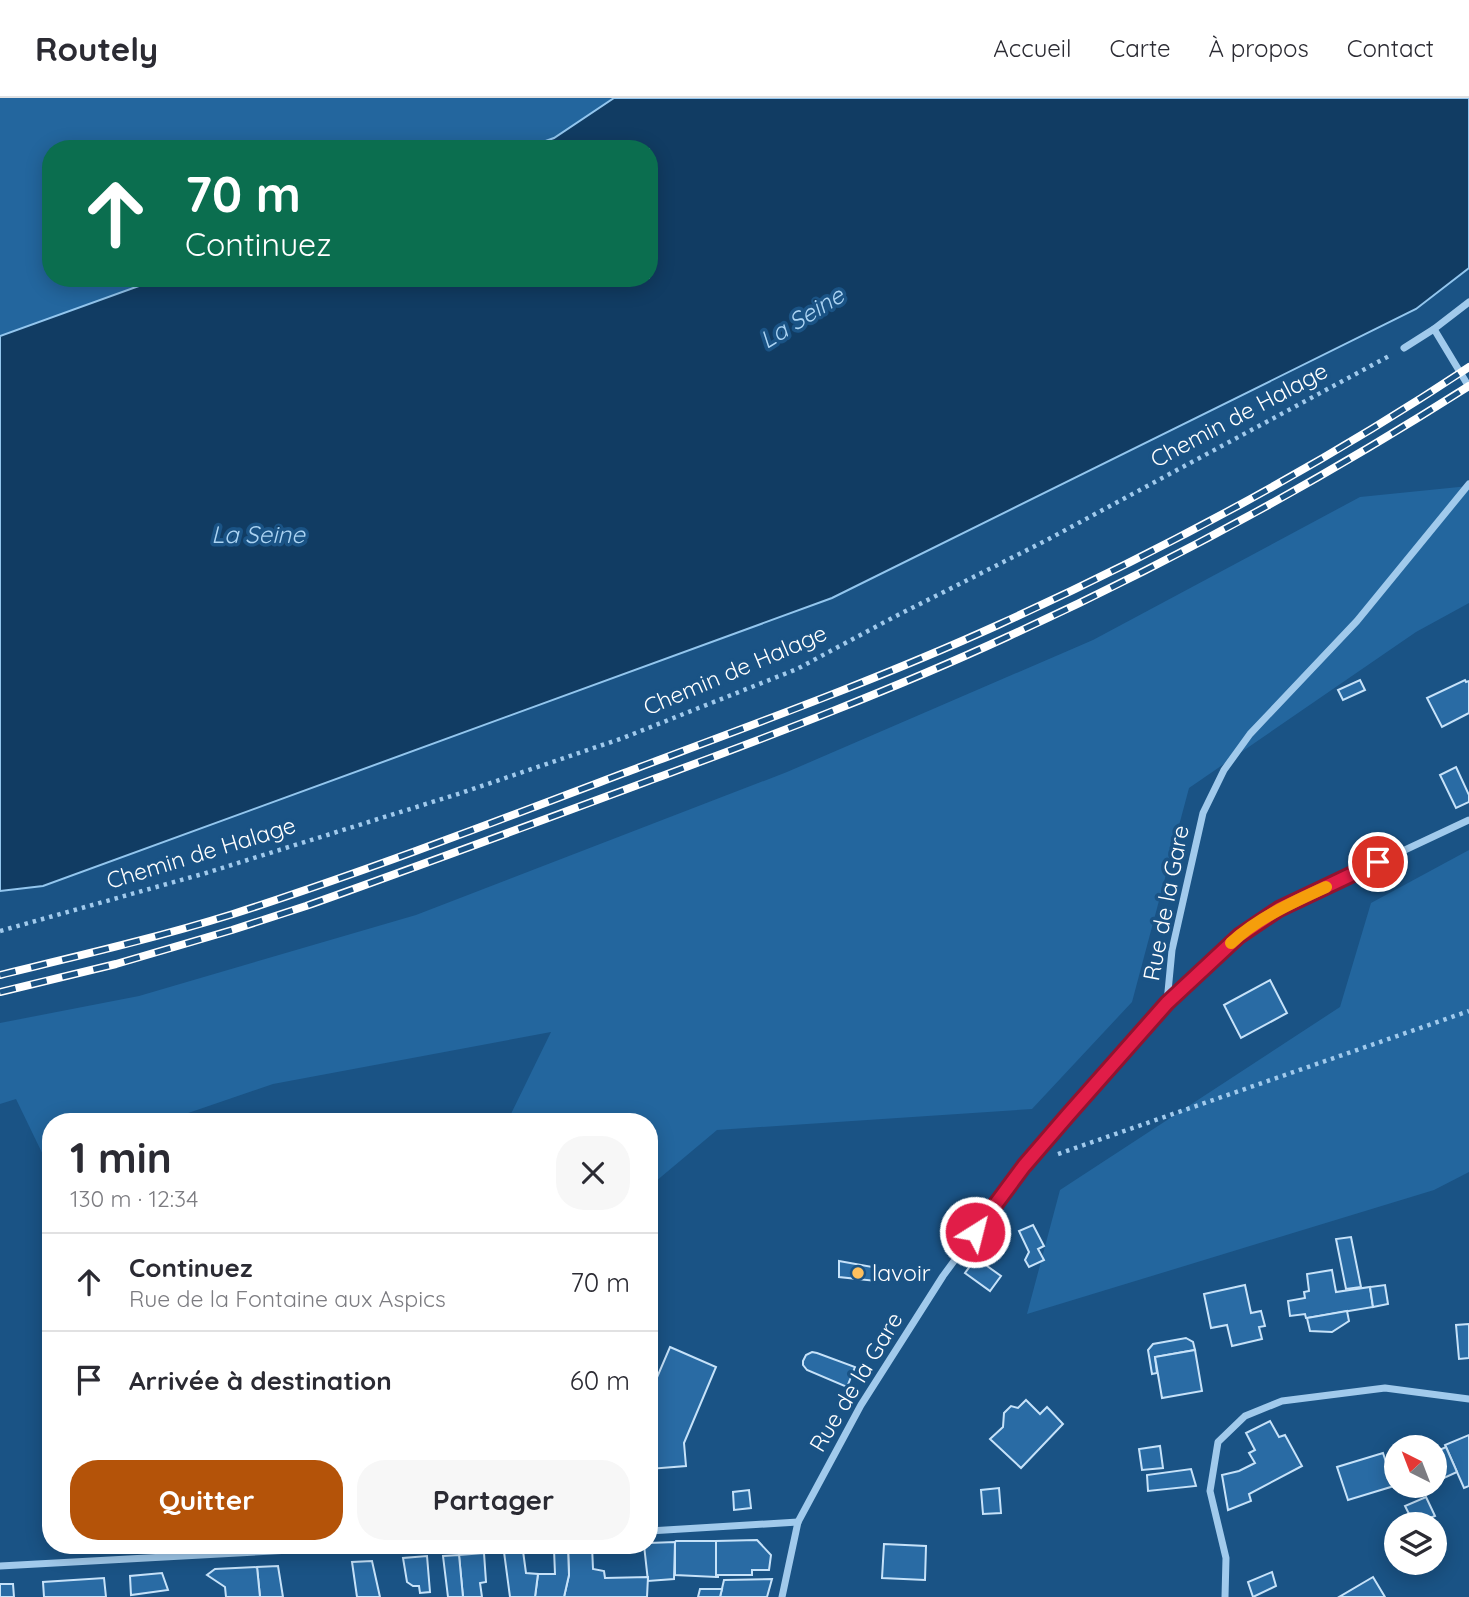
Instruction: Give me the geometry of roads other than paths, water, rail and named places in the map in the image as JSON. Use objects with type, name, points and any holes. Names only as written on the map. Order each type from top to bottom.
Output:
[{"type":"street","points":[[1404,348],[1469,302]]},
{"type":"street","points":[[1434,329],[1469,387]]},
{"type":"street","name":"Rue de la Gare","points":[[782,1597],[798,1522],[861,1405],[943,1276],[1024,1166],[1167,1003],[1172,950],[1203,813],[1224,770],[1250,734],[1357,621],[1469,484]]},
{"type":"street","points":[[1167,1003],[1239,936],[1279,909],[1469,820]]},
{"type":"street","points":[[1225,1597],[1226,1559],[1210,1491],[1218,1443],[1245,1416],[1282,1401],[1385,1388],[1469,1399]]},
{"type":"street","points":[[658,1530],[798,1522]]},
{"type":"street","points":[[0,1566],[219,1554]]},
{"type":"water","name":"La Seine","points":[[614,98],[1469,98],[1469,268],[1416,309],[832,598],[43,886],[0,891],[0,336],[136,287],[658,287],[658,140],[548,140]]},
{"type":"railway","points":[[0,975],[175,931],[335,880],[910,663],[1059,597],[1179,537],[1297,473],[1469,367]]},
{"type":"railway","points":[[0,992],[116,964],[306,906],[705,760],[879,692],[1007,637],[1184,550],[1357,455],[1469,386]]},
{"type":"place","name":"lavoir","points":[[858,1273]]}]
